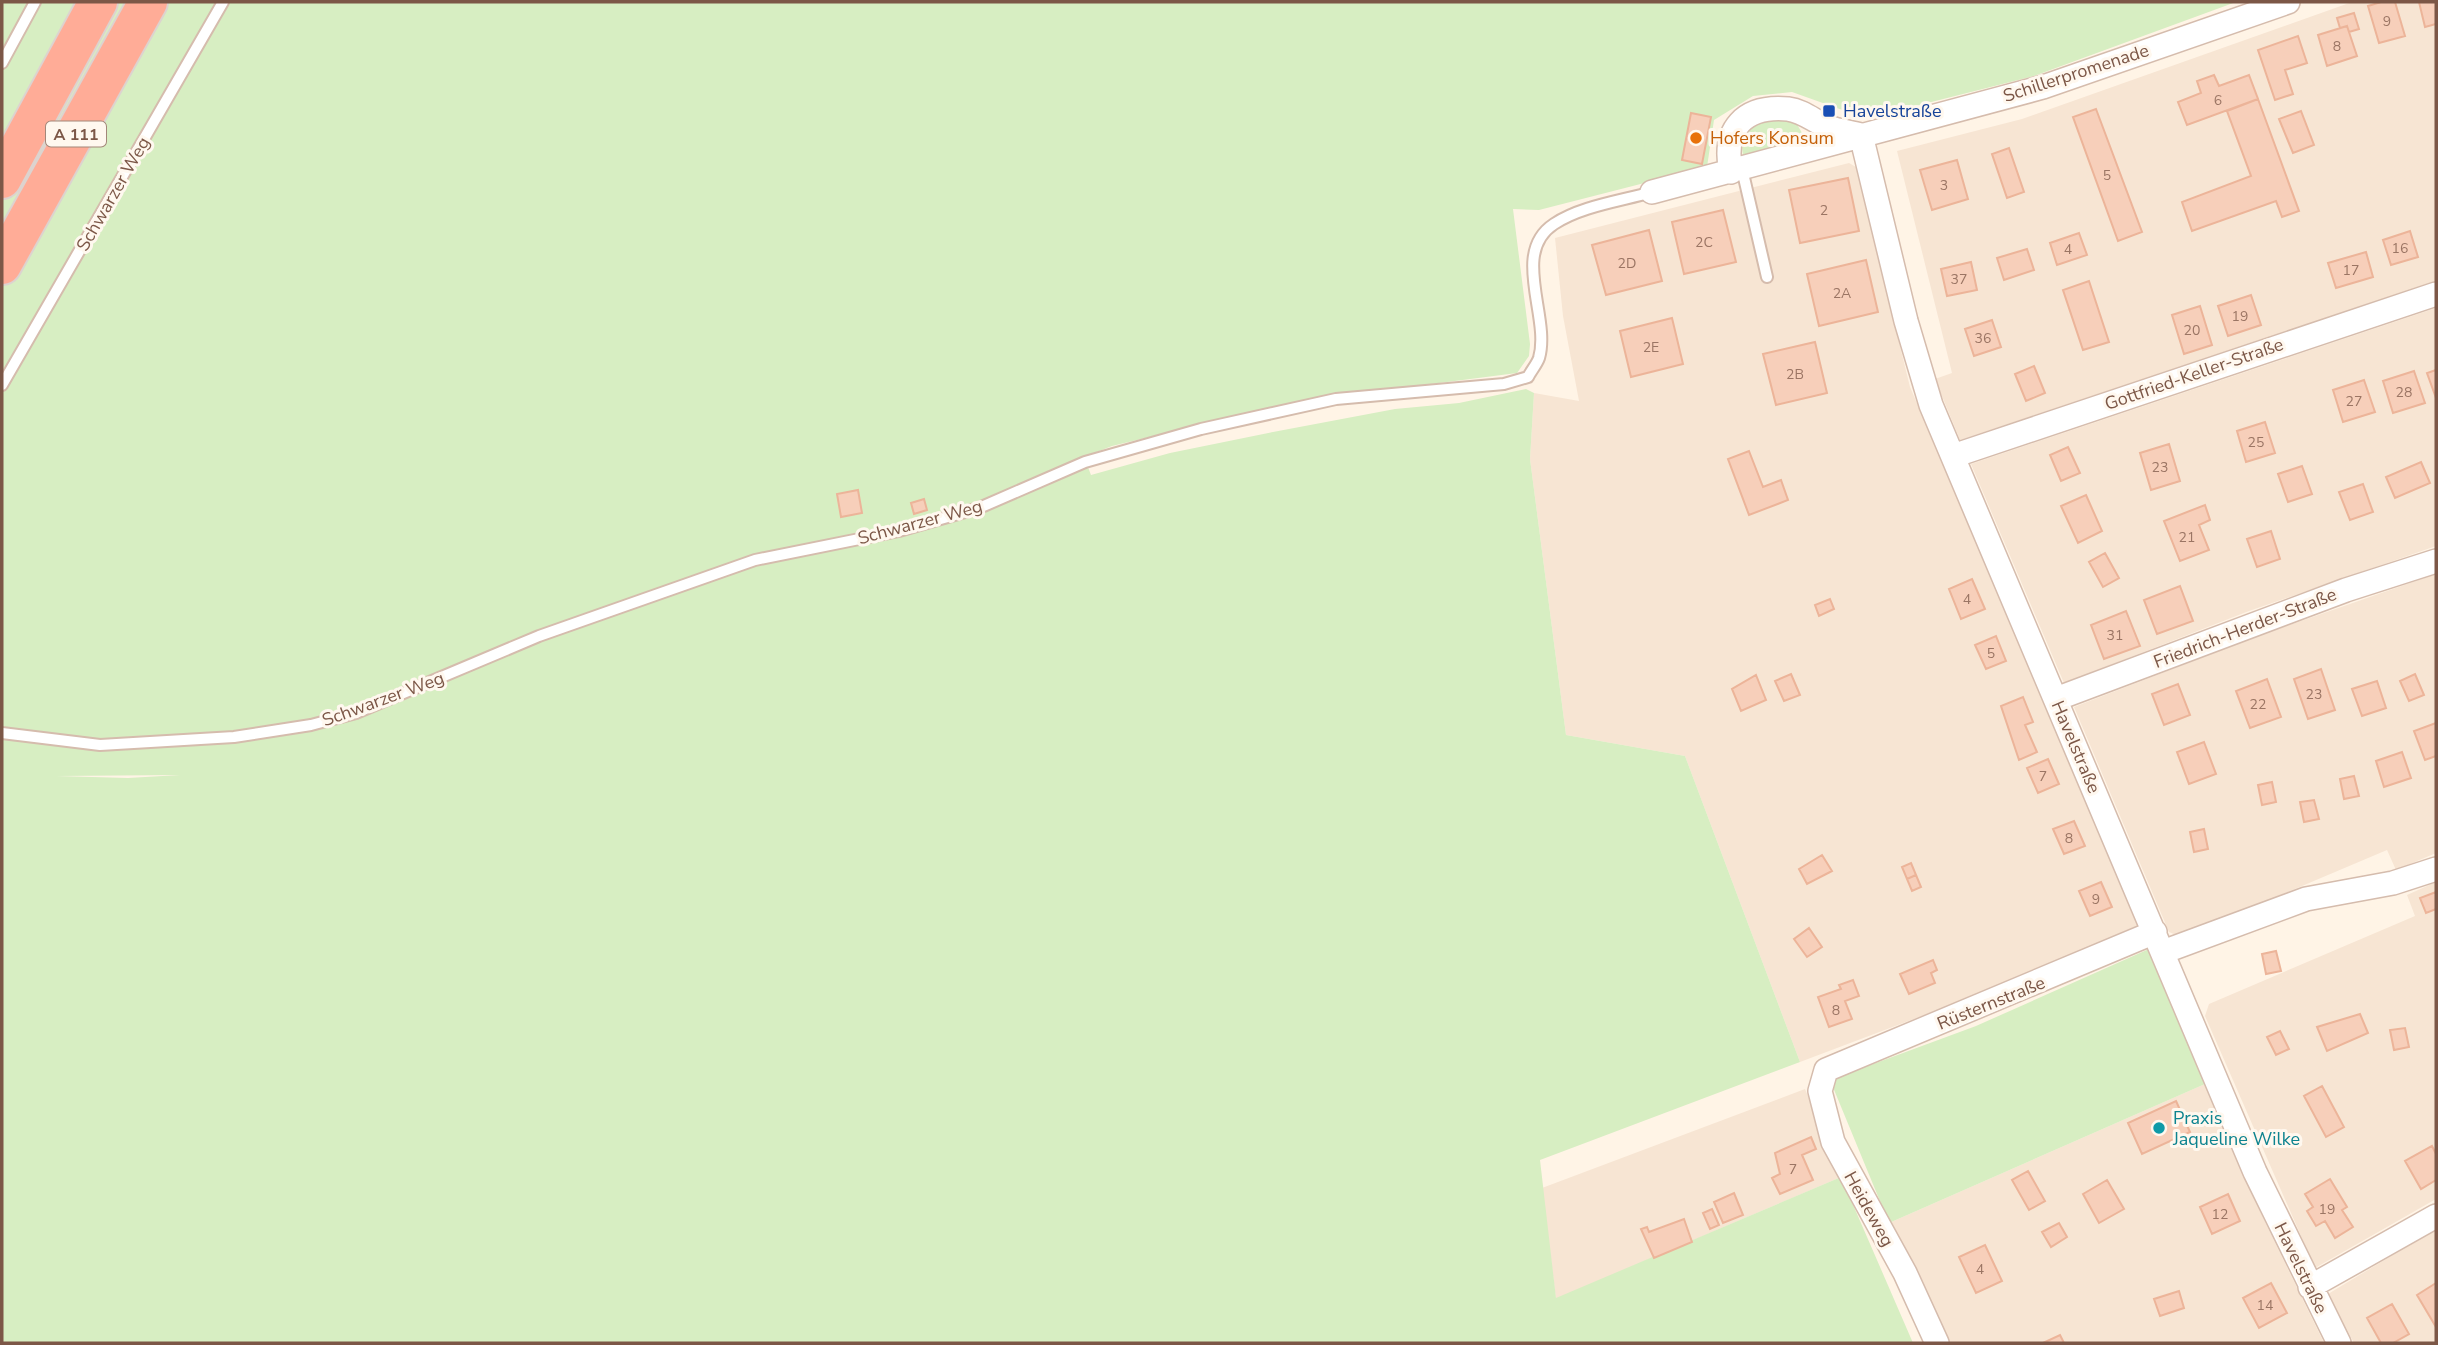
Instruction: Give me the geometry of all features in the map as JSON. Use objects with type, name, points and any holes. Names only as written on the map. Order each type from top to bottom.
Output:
[{"type":"highway","name":"A 111","points":[[2,179],[98,2]]},
{"type":"highway","name":"A 111","points":[[2,265],[148,2]]},
{"type":"street","name":"Schillerpromenade","points":[[1861,135],[1828,127],[1790,109],[1762,112],[1742,119],[1734,128],[1728,149],[1727,173],[2043,87],[2288,2]]},
{"type":"street","name":"Havelstraße","points":[[1861,135],[1921,375],[1953,456],[2255,1172],[2339,1343]]},
{"type":"street","name":"Schwarzer Weg","points":[[1652,192],[1727,173]]},
{"type":"street","name":"Gottfried-Keller-Straße","points":[[1953,456],[2436,293]]},
{"type":"street","name":"Friedrich-Herder-Straße","points":[[2056,699],[2337,593],[2436,561]]},
{"type":"street","name":"Rüsternstraße","points":[[1826,1070],[2159,942],[2306,899],[2393,883],[2436,869]]},
{"type":"street","name":"Heideweg","points":[[1826,1070],[1820,1091],[1833,1142],[1905,1273],[1937,1343]]},
{"type":"street","points":[[2310,1287],[2436,1216]]},
{"type":"lane","points":[[2,63],[35,2]]},
{"type":"lane","name":"Schwarzer Weg","points":[[2,385],[223,2]]},
{"type":"lane","points":[[1727,173],[1768,276]]},
{"type":"lane","name":"Schwarzer Weg","points":[[2,733],[100,745],[234,737],[311,725],[356,713],[539,636],[755,560],[899,531],[979,508],[1085,462],[1201,429],[1336,399],[1504,384],[1528,377],[1539,358],[1541,337],[1533,260],[1541,237],[1553,224],[1574,214],[1652,192]]},
{"type":"shaded area","points":[[2352,2],[2436,2],[2436,281],[1960,440],[1935,379],[1952,373],[1897,151],[2022,119]]},
{"type":"shaded area","points":[[1849,163],[1856,167],[1910,387],[2139,925],[1964,1000],[1800,1062],[1685,756],[1566,735],[1530,459],[1534,393],[1579,401],[1563,316],[1555,238]]},
{"type":"shaded area","points":[[2436,308],[2436,546],[2249,611],[2064,683],[1971,464]]},
{"type":"shaded area","points":[[2436,574],[2436,853],[2396,870],[2387,850],[2181,937],[2169,932],[2074,707],[2258,636]]},
{"type":"shaded area","points":[[2436,882],[2436,1199],[2315,1268],[2205,1016],[2209,1004],[2415,916],[2407,895]]},
{"type":"shaded area","points":[[2205,1084],[2265,1222],[2324,1343],[1941,1343],[1889,1223]]},
{"type":"shaded area","points":[[1805,1089],[1841,1177],[1556,1299],[1542,1188]]},
{"type":"shaded area","points":[[2436,1229],[2436,1343],[2354,1343],[2328,1294]]},
{"type":"green space","points":[[2,2],[2236,2],[2034,76],[1888,113],[1862,117],[1792,92],[1753,96],[1714,120],[1707,167],[1539,210],[1513,209],[1530,344],[1529,356],[1517,373],[1299,401],[1112,446],[1084,457],[1091,475],[1170,453],[1395,409],[1459,403],[1526,389],[1534,393],[1530,459],[1566,735],[1685,756],[1800,1062],[1540,1160],[1556,1298],[1841,1177],[1913,1343],[2,1343]],"holes":[[[180,775],[128,778],[56,776]]]},
{"type":"green space","points":[[1778,117],[1795,121],[1805,138],[1743,156],[1741,137],[1748,127]]},
{"type":"green space","points":[[2149,949],[2205,1084],[1889,1223],[1830,1080],[1976,1026]]},
{"type":"building","points":[[2395,2],[2405,36],[2379,43],[2368,6]]},
{"type":"building","points":[[2419,2],[2436,2],[2436,24],[2425,27]]},
{"type":"building","points":[[2354,13],[2359,29],[2349,32],[2347,26],[2340,28],[2337,18]]},
{"type":"building","points":[[2347,26],[2357,56],[2327,66],[2318,35]]},
{"type":"building","points":[[2298,36],[2307,63],[2285,70],[2293,94],[2275,100],[2258,50]]},
{"type":"building","points":[[2214,75],[2219,86],[2249,75],[2258,99],[2187,125],[2178,102],[2201,93],[2197,81]]},
{"type":"building","points":[[2258,99],[2299,211],[2282,217],[2276,201],[2192,231],[2182,202],[2251,176],[2227,111]]},
{"type":"building","points":[[2096,109],[2142,232],[2118,241],[2073,117]]},
{"type":"building","points":[[2301,111],[2314,145],[2293,153],[2279,119]]},
{"type":"building","name":"Hofers Konsum","points":[[1691,113],[1711,117],[1702,164],[1682,160]]},
{"type":"building","points":[[2009,148],[2024,192],[2007,198],[1992,154]]},
{"type":"building","points":[[1957,160],[1968,199],[1932,210],[1920,170]]},
{"type":"building","points":[[1848,178],[1859,231],[1800,243],[1789,190]]},
{"type":"building","points":[[1723,210],[1736,262],[1684,274],[1672,222]]},
{"type":"building","points":[[1649,230],[1662,281],[1606,295],[1592,245]]},
{"type":"building","points":[[2410,231],[2418,257],[2391,265],[2383,240]]},
{"type":"building","points":[[2079,233],[2087,255],[2057,265],[2050,243]]},
{"type":"building","points":[[2027,249],[2034,270],[2004,280],[1997,258]]},
{"type":"building","points":[[2366,252],[2373,277],[2336,288],[2328,263]]},
{"type":"building","points":[[1866,260],[1878,312],[1819,326],[1807,274]]},
{"type":"building","points":[[1971,262],[1977,290],[1947,296],[1941,269]]},
{"type":"building","points":[[2089,281],[2109,342],[2083,350],[2063,290]]},
{"type":"building","points":[[2251,295],[2261,325],[2228,336],[2218,306]]},
{"type":"building","points":[[2200,306],[2212,345],[2184,354],[2172,315]]},
{"type":"building","points":[[1672,318],[1683,364],[1631,377],[1620,331]]},
{"type":"building","points":[[1992,320],[2001,347],[1974,356],[1965,329]]},
{"type":"building","points":[[1815,342],[1827,393],[1776,405],[1763,354]]},
{"type":"building","points":[[2034,366],[2045,393],[2026,401],[2015,374]]},
{"type":"building","points":[[2436,370],[2436,398],[2427,373]]},
{"type":"building","points":[[2414,371],[2425,403],[2393,413],[2383,381]]},
{"type":"building","points":[[2364,380],[2375,412],[2343,422],[2333,390]]},
{"type":"building","points":[[2265,422],[2275,453],[2246,462],[2237,431]]},
{"type":"building","points":[[2169,444],[2180,481],[2151,490],[2140,453]]},
{"type":"building","points":[[2068,447],[2080,473],[2061,481],[2050,455]]},
{"type":"building","points":[[1749,451],[1763,487],[1781,480],[1788,500],[1749,515],[1728,459]]},
{"type":"building","points":[[2421,462],[2430,483],[2395,498],[2386,477]]},
{"type":"building","points":[[2302,466],[2312,494],[2288,502],[2278,474]]},
{"type":"building","points":[[2363,484],[2373,512],[2350,520],[2339,492]]},
{"type":"building","points":[[858,490],[862,513],[841,517],[837,494]]},
{"type":"building","points":[[2086,495],[2102,531],[2078,543],[2061,506]]},
{"type":"building","points":[[924,499],[927,510],[914,514],[911,503]]},
{"type":"building","points":[[2205,505],[2210,520],[2199,525],[2209,550],[2180,561],[2164,521]]},
{"type":"building","points":[[2271,531],[2280,559],[2257,567],[2247,539]]},
{"type":"building","points":[[2105,553],[2119,578],[2103,587],[2089,562]]},
{"type":"building","points":[[1972,579],[1985,609],[1961,619],[1949,589]]},
{"type":"building","points":[[2180,586],[2193,621],[2157,634],[2144,600]]},
{"type":"building","points":[[1830,599],[1834,609],[1819,616],[1815,605]]},
{"type":"building","points":[[2126,611],[2140,646],[2104,659],[2091,625]]},
{"type":"building","points":[[1996,636],[2006,661],[1986,669],[1975,645]]},
{"type":"building","points":[[2321,669],[2335,710],[2308,719],[2294,679]]},
{"type":"building","points":[[1791,674],[1800,695],[1784,701],[1775,681]]},
{"type":"building","points":[[2415,674],[2424,695],[2409,701],[2400,681]]},
{"type":"building","points":[[1756,675],[1766,700],[1741,711],[1732,689]]},
{"type":"building","points":[[2267,679],[2281,717],[2250,728],[2236,691]]},
{"type":"building","points":[[2377,681],[2386,708],[2362,716],[2352,689]]},
{"type":"building","points":[[2178,684],[2190,715],[2164,725],[2152,694]]},
{"type":"building","points":[[2023,697],[2033,722],[2025,725],[2037,752],[2019,760],[2001,706]]},
{"type":"building","points":[[2436,723],[2436,756],[2425,760],[2414,731]]},
{"type":"building","points":[[2204,742],[2216,774],[2189,784],[2177,752]]},
{"type":"building","points":[[2402,752],[2411,778],[2384,787],[2376,761]]},
{"type":"building","points":[[2048,759],[2059,784],[2038,793],[2027,768]]},
{"type":"building","points":[[2354,776],[2359,796],[2344,799],[2340,779]]},
{"type":"building","points":[[2272,782],[2276,802],[2262,805],[2258,785]]},
{"type":"building","points":[[2314,800],[2319,819],[2304,822],[2300,802]]},
{"type":"building","points":[[2074,821],[2085,846],[2064,854],[2053,829]]},
{"type":"building","points":[[2204,829],[2208,849],[2194,852],[2190,832]]},
{"type":"building","points":[[1822,855],[1832,871],[1807,884],[1799,869]]},
{"type":"building","points":[[1911,863],[1916,875],[1907,879],[1902,867]]},
{"type":"building","points":[[1916,875],[1921,887],[1912,891],[1907,879]]},
{"type":"building","points":[[2101,882],[2112,907],[2090,916],[2079,891]]},
{"type":"building","points":[[2436,892],[2436,909],[2426,913],[2420,898]]},
{"type":"building","points":[[1809,928],[1822,947],[1807,957],[1794,939]]},
{"type":"building","points":[[2276,951],[2281,971],[2266,974],[2262,954]]},
{"type":"building","points":[[1933,960],[1937,970],[1931,973],[1935,983],[1909,994],[1900,974]]},
{"type":"building","points":[[1853,980],[1859,996],[1845,1001],[1852,1019],[1829,1027],[1818,997],[1841,989],[1839,985]]},
{"type":"building","points":[[2360,1014],[2368,1033],[2327,1051],[2317,1027]]},
{"type":"building","points":[[2405,1028],[2409,1047],[2394,1050],[2390,1030]]},
{"type":"building","points":[[2280,1031],[2289,1049],[2276,1055],[2267,1037]]},
{"type":"building","points":[[2322,1086],[2344,1127],[2326,1137],[2304,1096]]},
{"type":"building","name":"Praxis Jaqueline Wilke","points":[[2176,1101],[2190,1132],[2142,1154],[2128,1123]]},
{"type":"building","points":[[1811,1137],[1816,1149],[1802,1155],[1813,1180],[1780,1194],[1772,1178],[1780,1174],[1775,1153]]},
{"type":"building","points":[[2432,1146],[2436,1154],[2436,1180],[2421,1189],[2405,1161]]},
{"type":"building","points":[[2028,1171],[2045,1201],[2029,1210],[2012,1180]]},
{"type":"building","points":[[2330,1179],[2347,1207],[2342,1210],[2353,1227],[2335,1238],[2325,1221],[2316,1226],[2307,1211],[2313,1207],[2305,1194]]},
{"type":"building","points":[[2107,1180],[2124,1209],[2099,1223],[2083,1194]]},
{"type":"building","points":[[1734,1193],[1743,1215],[1723,1223],[1714,1202]]},
{"type":"building","points":[[2228,1194],[2240,1221],[2212,1234],[2200,1207]]},
{"type":"building","points":[[1712,1209],[1719,1225],[1710,1229],[1703,1213]]},
{"type":"building","points":[[1684,1219],[1692,1242],[1654,1258],[1641,1229],[1647,1227],[1649,1232]]},
{"type":"building","points":[[2059,1223],[2067,1237],[2051,1247],[2042,1232]]},
{"type":"building","points":[[1985,1245],[2002,1281],[1976,1293],[1959,1257]]},
{"type":"building","points":[[2271,1283],[2287,1313],[2259,1328],[2243,1298]]},
{"type":"building","points":[[2436,1283],[2436,1327],[2417,1295]]},
{"type":"building","points":[[2179,1291],[2184,1308],[2160,1316],[2154,1299]]},
{"type":"building","points":[[2392,1304],[2409,1334],[2393,1343],[2381,1343],[2367,1318]]},
{"type":"building","points":[[2060,1335],[2064,1343],[2043,1343]]},
{"type":"place","name":"Havelstraße","points":[[1829,111]]},
{"type":"place","name":"Hofers Konsum","points":[[1696,138]]},
{"type":"place","name":"Praxis Jaqueline Wilke","points":[[2159,1128]]}]
